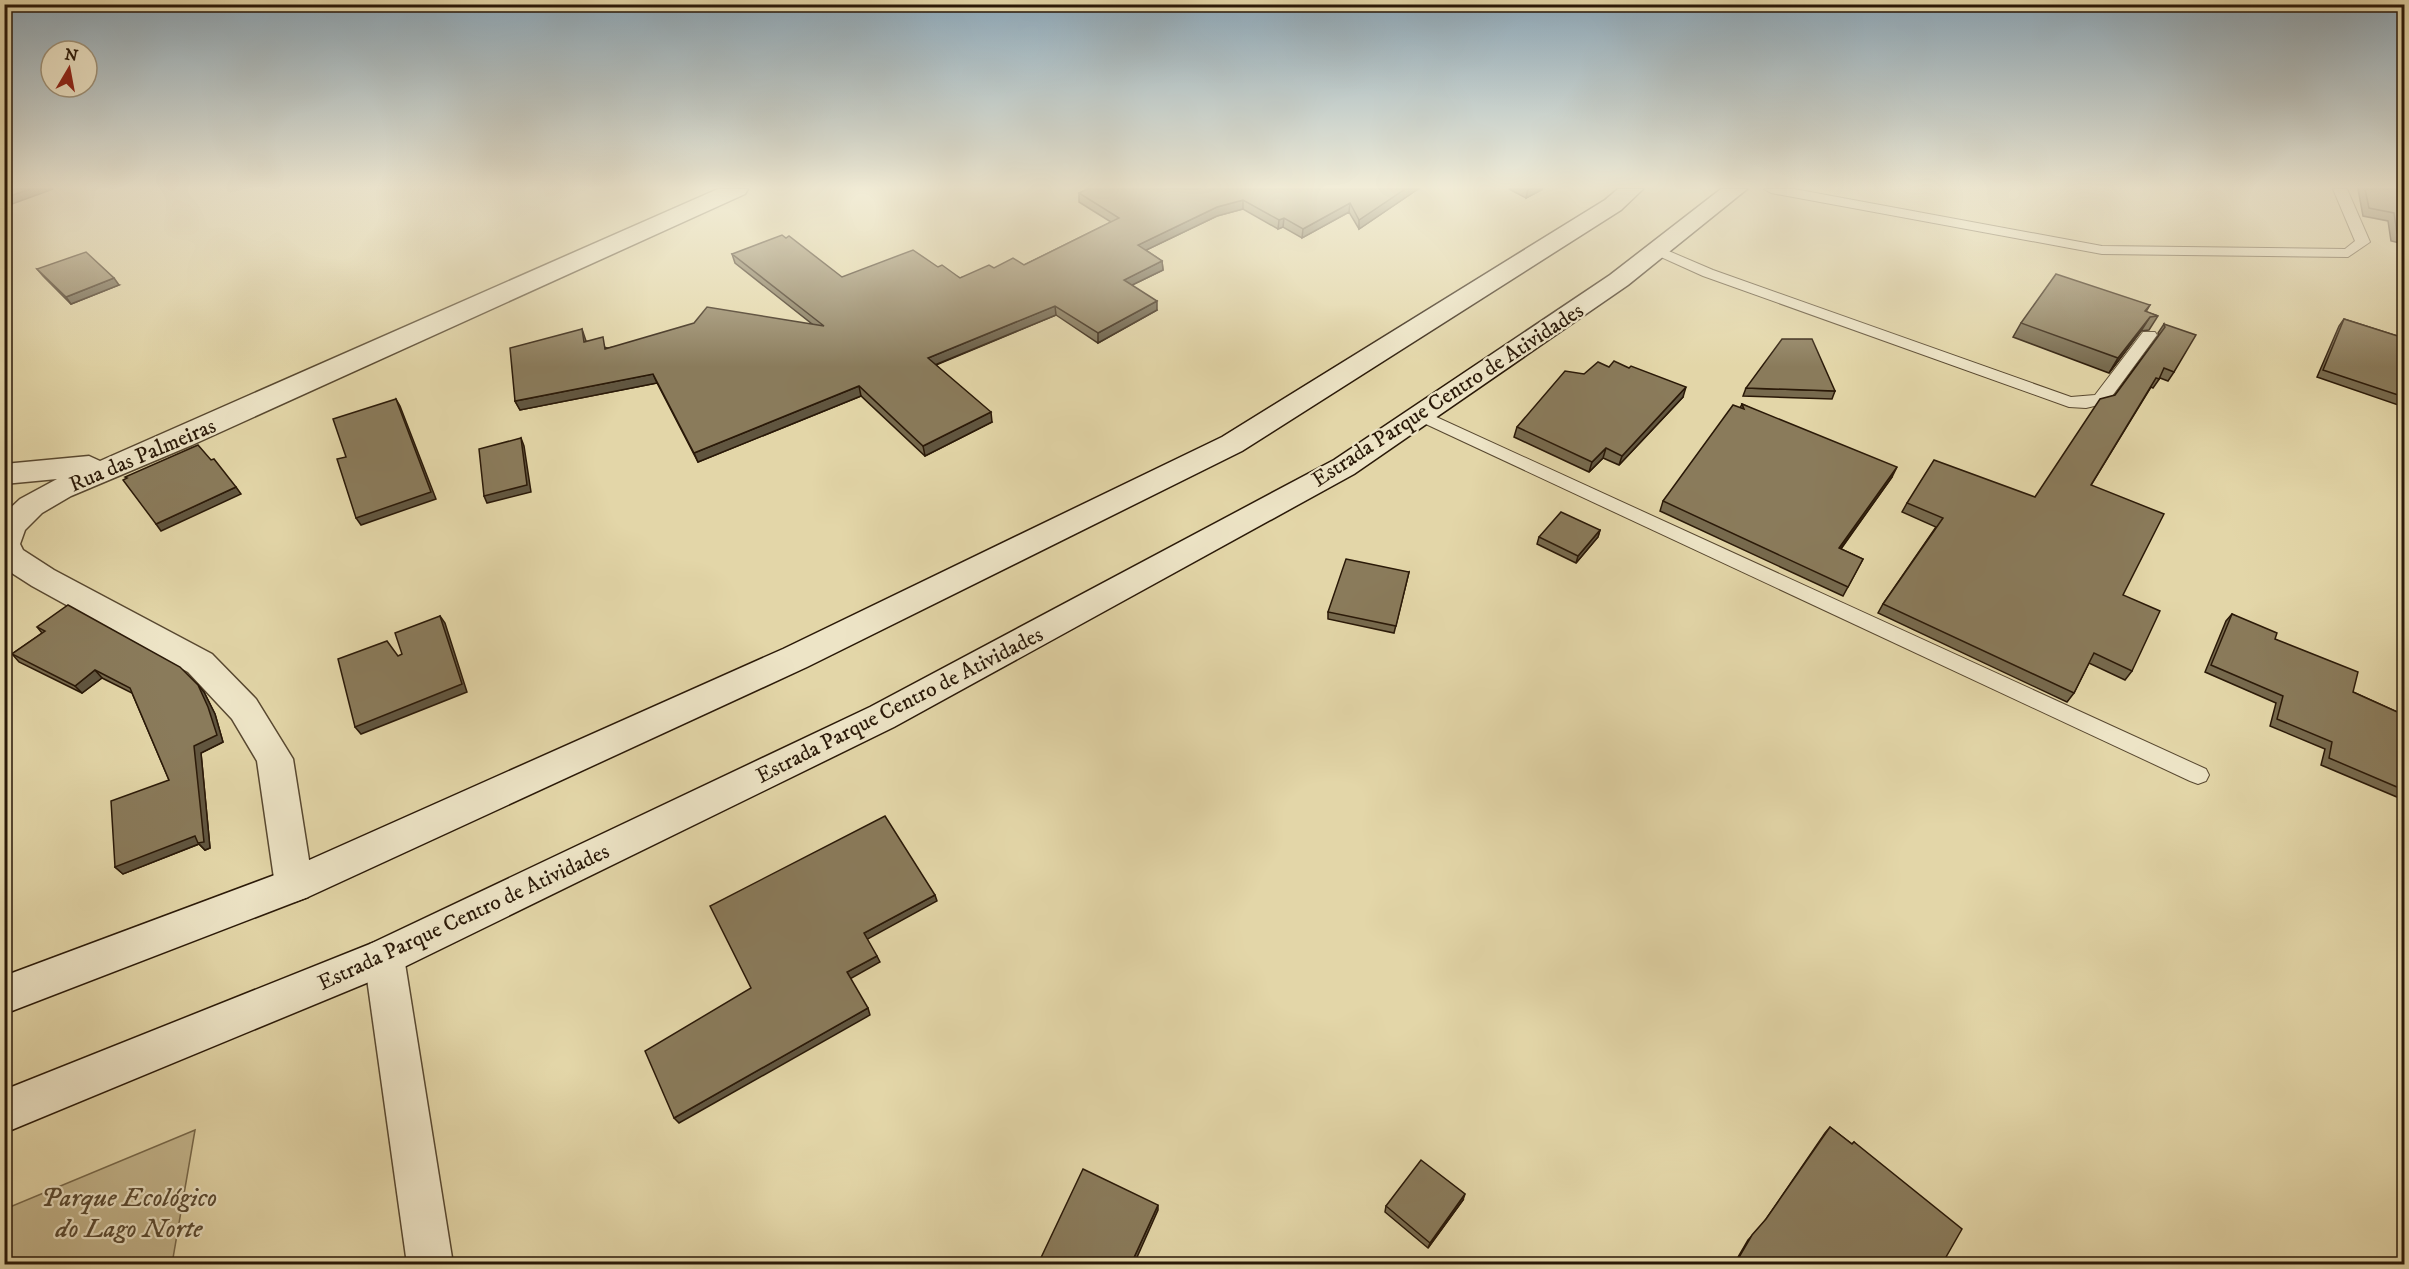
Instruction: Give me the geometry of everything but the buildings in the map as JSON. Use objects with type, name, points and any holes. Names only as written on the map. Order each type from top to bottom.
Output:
[{"type":"main road","name":"Rua das Palmeiras","points":[[294,885],[275,759],[244,709],[200,663],[43,578],[11,557],[5,544],[11,526],[31,506],[60,489],[182,438],[605,248]]},
{"type":"main road","points":[[4,995],[294,885],[795,658],[1232,444],[1544,248]]},
{"type":"main road","name":"Estrada Parque Centro de Atividades","points":[[4,1112],[384,957],[882,717],[1344,467],[1619,280],[1657,250]]},
{"type":"main road","points":[[4,474],[120,463]]},
{"type":"main road","points":[[384,957],[430,1264]]},
{"type":"lane","points":[[2098,248],[2348,253],[2355,248]]},
{"type":"lane","points":[[1657,250],[1708,273],[2069,402],[2086,403],[2101,399],[2149,335]]},
{"type":"lane","points":[[1421,415],[2198,775]]},
{"type":"green space","name":"Parque Ecológico do Lago Norte","points":[[195,1130],[172,1264],[5,1264],[5,1209]]}]
